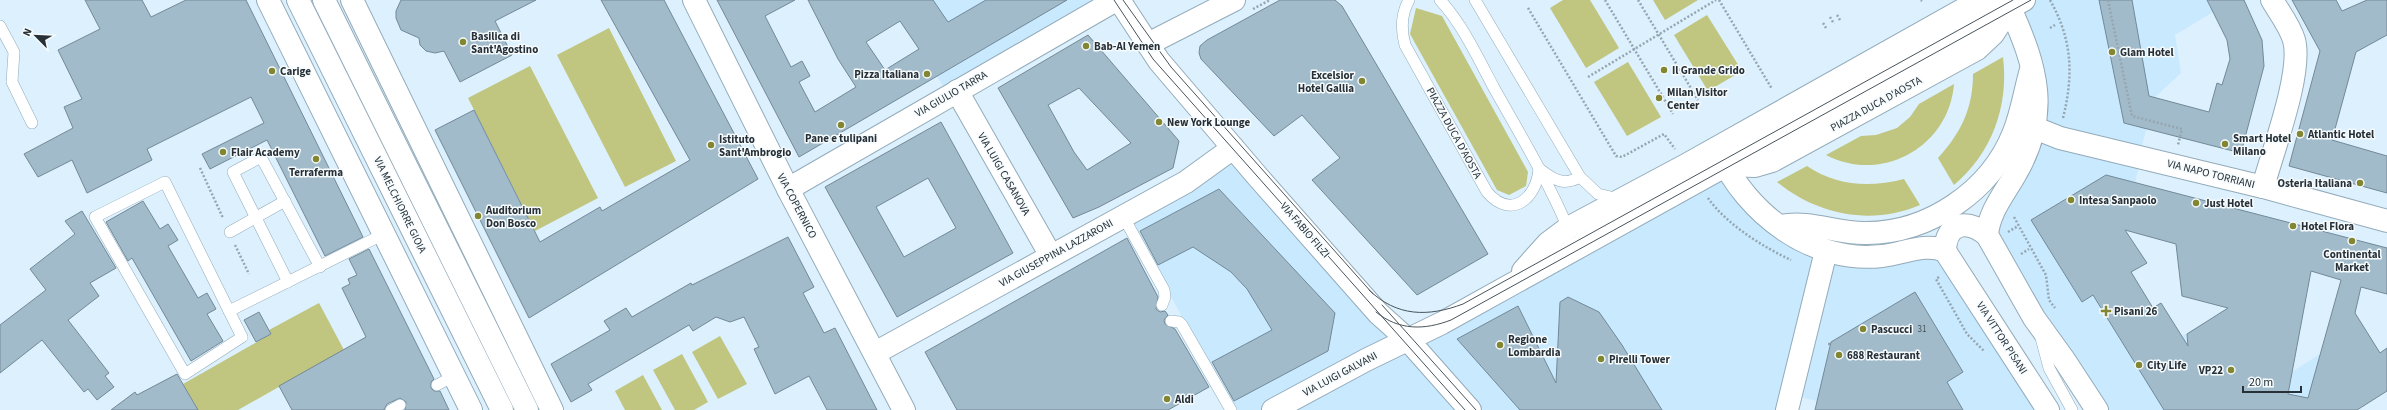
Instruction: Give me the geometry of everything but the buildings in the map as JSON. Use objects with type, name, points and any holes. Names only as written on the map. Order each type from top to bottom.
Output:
[{"type":"street","points":[[268,0],[384,234],[446,380],[471,410]]},
{"type":"street","name":"VIA MELCHIORRE GIOIA","points":[[298,0],[502,410]]},
{"type":"street","name":"VIA MELCHIORRE GIOIA","points":[[324,0],[527,410]]},
{"type":"street","points":[[352,0],[552,410]]},
{"type":"street","name":"VIA COPERNICO","points":[[694,0],[788,189],[904,410]]},
{"type":"street","name":"VIA GIULIO TARRA","points":[[788,189],[1116,0]]},
{"type":"street","name":"VIA FABIO FILZI","points":[[1119,0],[1148,44],[1233,148],[1374,309],[1408,340],[1470,410]]},
{"type":"street","points":[[1148,44],[1234,0]]},
{"type":"street","points":[[1408,340],[1512,284],[1548,243],[1573,237],[1721,156],[1980,0]]},
{"type":"street","points":[[2263,187],[2287,101],[2296,57],[2292,35],[2272,0]]},
{"type":"street","name":"PIAZZA DUCA D'AOSTA","points":[[1721,156],[1754,166],[1772,161],[1977,49],[1993,34],[2008,3]]},
{"type":"street","name":"PIAZZA DUCA D'AOSTA","points":[[1990,239],[1991,216],[2020,166],[2035,128],[2038,98],[2032,67],[2024,38],[2008,3]]},
{"type":"street","points":[[1780,226],[1803,223],[1853,232],[1875,233],[1906,228],[1944,211],[1965,197],[1981,182],[2005,149],[2016,126],[2032,67]]},
{"type":"street","name":"VIA LUIGI CASANOVA","points":[[957,91],[1051,256]]},
{"type":"street","name":"VIA NAPO TORRIANI","points":[[2035,128],[2060,138],[2263,187],[2387,221]]},
{"type":"street","name":"VIA GIUSEPPINA LAZZARONI","points":[[875,353],[1198,175],[1233,148]]},
{"type":"street","points":[[1573,237],[1621,200],[1721,156]]},
{"type":"street","points":[[1721,156],[1735,183],[1749,200],[1780,226],[1798,238],[1826,251],[1872,257],[1897,254],[1924,248],[1938,248],[1950,259]]},
{"type":"street","points":[[1950,259],[1947,237],[1952,230],[1960,225],[1972,226],[1990,239],[2037,324],[2065,361],[2097,410]]},
{"type":"street","points":[[1787,410],[1826,251]]},
{"type":"street","name":"VIA VITTOR PISANI","points":[[1950,259],[2048,410]]},
{"type":"street","name":"VIA LUIGI GALVANI","points":[[1273,410],[1408,340]]},
{"type":"lane","name":"PIAZZA DUCA D'AOSTA","points":[[1409,0],[1405,7],[1403,18],[1403,37],[1406,45],[1487,192],[1498,202],[1504,205],[1518,204],[1530,196],[1534,190],[1539,168]]},
{"type":"lane","points":[[1440,0],[1454,17],[1539,168],[1573,237]]},
{"type":"lane","points":[[1475,0],[1580,177],[1598,194],[1621,200]]},
{"type":"lane","points":[[0,26],[14,52],[12,82],[32,123]]},
{"type":"lane","points":[[288,282],[233,172],[262,157],[320,267]]},
{"type":"lane","points":[[1539,168],[1551,178],[1563,182],[1570,182],[1580,177]]},
{"type":"lane","points":[[165,182],[229,311],[242,337],[185,374],[95,217],[165,182]]},
{"type":"lane","points":[[230,232],[285,201]]},
{"type":"lane","points":[[1123,216],[1164,290],[1165,297],[1162,305]]},
{"type":"lane","points":[[229,311],[384,234]]},
{"type":"lane","points":[[1171,321],[1179,322],[1182,325],[1231,410]]},
{"type":"lane","points":[[2037,324],[2046,362],[2072,410]]},
{"type":"path","points":[[1605,0],[1674,114]]},
{"type":"path","points":[[1638,0],[1698,100]]},
{"type":"path","points":[[1588,77],[1717,0],[1772,89]]},
{"type":"path","points":[[2050,0],[2062,21],[2067,39],[2069,66],[2067,97],[2062,121]]},
{"type":"path","points":[[2108,0],[2132,116],[2182,129],[2178,145]]},
{"type":"path","points":[[1528,8],[1616,156],[1622,157],[1664,134],[1675,148]]},
{"type":"path","points":[[1837,15],[1840,20]]},
{"type":"path","points":[[1830,17],[1834,24]]},
{"type":"path","points":[[1823,23],[1826,28]]},
{"type":"path","points":[[2050,28],[2055,25]]},
{"type":"path","points":[[1710,201],[1748,236],[1774,252]]},
{"type":"path","points":[[2018,226],[2046,275],[2050,300],[2057,313]]},
{"type":"path","points":[[2019,255],[2029,249]]},
{"type":"shaded area","points":[[885,0],[1109,0],[948,93]]},
{"type":"shaded area","points":[[2027,0],[2211,0],[2208,2],[2213,12],[2175,35],[2181,73],[2154,98],[2140,154],[2038,127],[2011,8]]},
{"type":"shaded area","points":[[2037,131],[2140,160],[2125,230],[2147,263],[2131,272],[2153,308],[2161,303],[2182,336],[2206,322],[2219,344],[2287,375],[2320,354],[2355,410],[2099,410],[2066,358],[1993,224]]},
{"type":"shaded area","points":[[1233,151],[1407,345],[1724,167],[1822,254],[1935,253],[2047,410],[1853,410],[1788,394],[1784,410],[1233,410],[1127,216]]},
{"type":"green space","points":[[1563,0],[1590,0],[1619,48],[1586,68],[1550,8]]},
{"type":"green space","points":[[1653,0],[1698,0],[1665,20]]},
{"type":"green space","points":[[1416,8],[1442,16],[1528,172],[1526,186],[1509,195],[1497,190],[1410,34]]},
{"type":"green space","points":[[1707,15],[1742,71],[1708,91],[1674,35]]},
{"type":"green space","points":[[609,28],[676,161],[625,187],[557,55]]},
{"type":"green space","points":[[2003,57],[2003,93],[2000,111],[1995,127],[1979,158],[1954,185],[1938,158],[1953,139],[1964,119],[1971,98],[1973,74]]},
{"type":"green space","points":[[1628,62],[1661,117],[1627,136],[1594,82]]},
{"type":"green space","points":[[530,66],[598,198],[535,231],[468,98]]},
{"type":"green space","points":[[1954,84],[1949,106],[1940,126],[1926,142],[1909,154],[1890,162],[1869,165],[1847,163],[1826,155],[1861,136],[1876,135],[1897,128],[1910,117],[1919,104]]},
{"type":"green space","points":[[1807,166],[1830,178],[1854,183],[1878,184],[1904,179],[1920,205],[1883,215],[1864,216],[1846,214],[1827,209],[1809,202],[1777,182]]},
{"type":"green space","points":[[319,303],[344,350],[238,410],[198,410],[183,384],[271,334],[269,330]]},
{"type":"green space","points":[[720,336],[747,384],[718,399],[692,352]]},
{"type":"green space","points":[[682,354],[708,402],[694,410],[675,410],[653,370]]},
{"type":"green space","points":[[643,375],[662,410],[625,410],[615,391]]},
{"type":"tram line","points":[[1114,0],[1153,59],[1465,410]]},
{"type":"tram line","points":[[1123,0],[1171,67],[1373,294]]},
{"type":"tram line","points":[[1369,290],[1380,299],[1391,305],[1402,310],[1413,312],[1437,311],[1463,304],[2013,0]]},
{"type":"tram line","points":[[1376,312],[1394,323],[1412,327],[1432,326],[1451,320],[2031,0]]},
{"type":"tram line","points":[[1382,305],[1476,410]]},
{"type":"place","name":"Basilica di Sant'Agostino","points":[[463,42]]},
{"type":"place","name":"Bab-Al Yemen","points":[[1086,46]]},
{"type":"place","name":"Glam Hotel","points":[[2112,52]]},
{"type":"place","name":"Il Grande Grido","points":[[1664,70]]},
{"type":"place","name":"Carige","points":[[272,71]]},
{"type":"place","name":"Pizza Italiana","points":[[927,74]]},
{"type":"place","name":"Excelsior Hotel Gallia","points":[[1362,81]]},
{"type":"place","name":"Milan Visitor Center","points":[[1659,98]]},
{"type":"place","name":"New York Lounge","points":[[1159,122]]},
{"type":"place","name":"Pane e tulipani","points":[[841,125]]},
{"type":"place","name":"Atlantic Hotel","points":[[2300,134]]},
{"type":"place","name":"Smart Hotel Milano","points":[[2225,144]]},
{"type":"place","name":"Istituto Sant'Ambrogio","points":[[711,145]]},
{"type":"place","name":"Flair Academy","points":[[223,152]]},
{"type":"place","name":"Terraferma","points":[[316,159]]},
{"type":"place","name":"Osteria Italiana","points":[[2360,183]]},
{"type":"place","name":"Intesa Sanpaolo","points":[[2071,200]]},
{"type":"place","name":"Just Hotel","points":[[2196,203]]},
{"type":"place","name":"Auditorium Don Bosco","points":[[478,216]]},
{"type":"place","name":"Hotel Flora","points":[[2293,226]]},
{"type":"place","name":"Continental Market","points":[[2352,241]]},
{"type":"place","name":"Pisani 26","points":[[2106,311]]},
{"type":"place","name":"Pascucci","points":[[1863,329]]},
{"type":"place","name":"Regione Lombardia","points":[[1500,345]]},
{"type":"place","name":"688 Restaurant","points":[[1839,355]]},
{"type":"place","name":"Pirelli Tower","points":[[1601,359]]},
{"type":"place","name":"City Life","points":[[2139,365]]},
{"type":"place","name":"VP22","points":[[2231,370]]},
{"type":"place","name":"Aldi","points":[[1167,399]]}]
